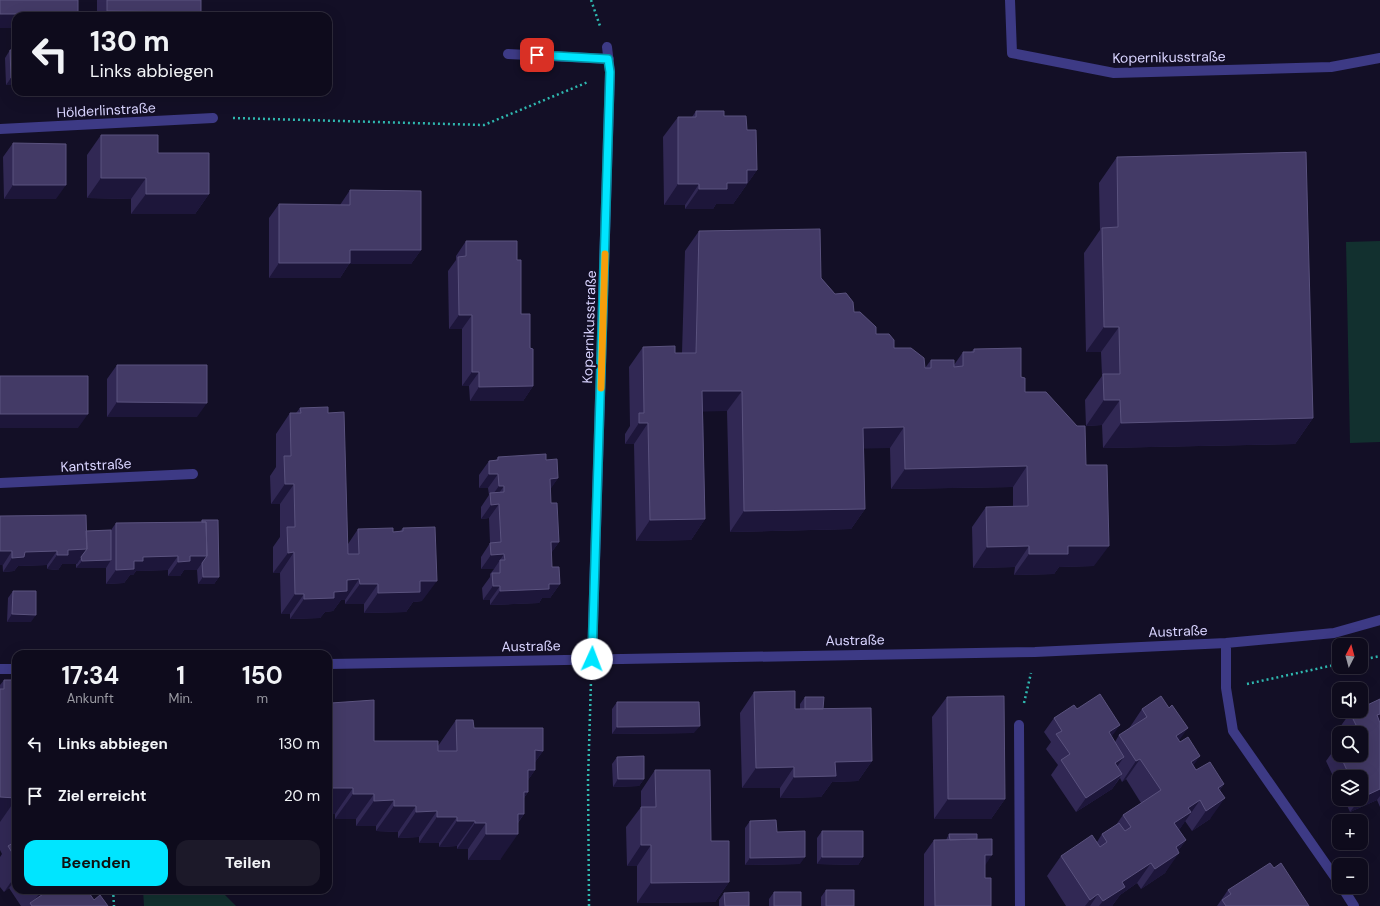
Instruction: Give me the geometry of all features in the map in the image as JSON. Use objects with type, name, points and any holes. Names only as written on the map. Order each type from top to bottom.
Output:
[{"type":"street","name":"Kopernikusstraße","points":[[1010,0],[1012,53],[1114,73],[1331,67],[1380,58]]},
{"type":"street","name":"Kopernikusstraße","points":[[592,659],[610,72],[607,47]]},
{"type":"street","points":[[508,54],[608,59]]},
{"type":"street","name":"Hölderlinstraße","points":[[0,129],[213,118]]},
{"type":"street","name":"Kantstraße","points":[[0,483],[193,474]]},
{"type":"street","name":"Austraße","points":[[332,664],[1036,652],[1226,643],[1334,633],[1380,620]]},
{"type":"street","points":[[1226,643],[1226,688],[1233,731],[1332,873]]},
{"type":"street","points":[[0,669],[12,669]]},
{"type":"street","points":[[1019,725],[1020,906]]},
{"type":"street","points":[[1346,894],[1354,906]]},
{"type":"path","points":[[591,0],[607,47]]},
{"type":"path","points":[[213,118],[484,125],[610,72]]},
{"type":"path","points":[[1019,725],[1036,652]]},
{"type":"path","points":[[1368,659],[1380,656]]},
{"type":"path","points":[[1226,688],[1332,665]]},
{"type":"path","points":[[589,702],[589,906]]},
{"type":"path","points":[[113,894],[114,906]]},
{"type":"green space","points":[[1380,241],[1380,442],[1350,443],[1346,242]]},
{"type":"green space","points":[[143,894],[224,894],[236,906],[144,906]]},
{"type":"building","points":[[0,0],[78,0],[78,12],[12,12],[12,14],[0,14]]},
{"type":"building","points":[[107,0],[201,0],[201,12],[107,11]]},
{"type":"building","points":[[10,50],[12,50],[12,78]]},
{"type":"building","points":[[696,111],[724,111],[724,116],[746,116],[747,130],[756,130],[757,170],[747,170],[747,183],[727,183],[727,189],[699,189],[699,184],[678,184],[678,117],[696,117]]},
{"type":"building","points":[[101,135],[158,135],[158,153],[209,153],[209,194],[146,194],[146,178],[101,178]]},
{"type":"building","points":[[13,143],[66,144],[66,185],[13,185]]},
{"type":"building","points":[[1306,152],[1313,418],[1121,423],[1120,400],[1104,400],[1103,374],[1120,374],[1119,327],[1104,327],[1102,228],[1118,227],[1117,157]]},
{"type":"building","points":[[350,190],[421,191],[421,250],[350,250],[350,263],[279,263],[279,204],[350,205]]},
{"type":"building","points":[[820,229],[821,278],[835,294],[846,293],[853,302],[854,312],[860,312],[876,327],[876,334],[889,334],[894,340],[894,348],[911,348],[924,358],[925,368],[931,368],[931,360],[954,360],[954,367],[963,366],[963,352],[974,352],[974,349],[1021,348],[1021,377],[1025,378],[1025,392],[1046,392],[1077,426],[1085,426],[1086,465],[1107,465],[1109,546],[1068,546],[1068,554],[1029,554],[1029,546],[987,547],[986,507],[1028,506],[1027,466],[905,469],[904,427],[863,428],[865,509],[744,511],[742,391],[702,391],[705,519],[650,520],[648,423],[639,423],[639,413],[644,413],[643,347],[675,346],[675,353],[696,353],[699,231]]},
{"type":"building","points":[[466,241],[517,241],[517,260],[521,260],[521,314],[530,314],[530,348],[533,349],[533,386],[479,387],[479,372],[472,372],[472,315],[459,315],[458,257],[466,256]]},
{"type":"building","points":[[117,365],[207,365],[207,403],[117,402]]},
{"type":"building","points":[[0,376],[88,376],[88,414],[0,414]]},
{"type":"building","points":[[328,407],[328,413],[344,412],[348,554],[359,554],[358,529],[393,528],[393,532],[403,531],[403,528],[435,527],[437,581],[420,581],[420,592],[378,593],[378,584],[360,584],[359,579],[347,580],[347,591],[334,592],[334,598],[304,599],[304,594],[295,594],[294,552],[288,553],[287,527],[295,527],[294,484],[285,484],[284,456],[291,456],[290,413],[301,413],[300,408]]},
{"type":"building","points":[[546,454],[546,460],[557,459],[558,478],[550,479],[551,503],[557,503],[559,542],[551,542],[552,567],[559,567],[560,584],[549,584],[549,589],[500,591],[500,586],[493,586],[492,573],[500,573],[500,560],[505,560],[504,554],[491,555],[490,543],[501,542],[499,504],[491,505],[490,493],[504,492],[504,486],[499,486],[498,474],[489,474],[489,461],[498,460],[498,457]]},
{"type":"building","points":[[86,515],[87,549],[68,550],[68,555],[57,555],[57,551],[25,552],[24,557],[12,558],[12,551],[0,551],[0,516]]},
{"type":"building","points":[[202,520],[218,520],[219,577],[203,577],[202,563],[207,556],[206,522],[202,522]]},
{"type":"building","points":[[206,522],[207,556],[190,556],[190,561],[178,562],[178,556],[143,557],[143,561],[134,561],[134,569],[116,570],[116,523]]},
{"type":"building","points":[[111,530],[111,560],[82,561],[81,557],[87,549],[86,531]]},
{"type":"building","points":[[13,591],[36,591],[36,615],[12,614]]},
{"type":"building","points":[[4,680],[12,680],[12,798],[0,797],[0,689],[4,689]]},
{"type":"building","points":[[795,691],[795,709],[871,708],[872,761],[835,762],[836,776],[794,777],[794,767],[756,768],[754,692]]},
{"type":"building","points":[[1100,694],[1120,725],[1109,732],[1124,757],[1115,763],[1122,774],[1086,798],[1061,760],[1070,754],[1056,734],[1062,731],[1054,718],[1074,705],[1077,709]]},
{"type":"building","points":[[1004,696],[1005,799],[948,799],[947,697]]},
{"type":"building","points":[[1161,696],[1169,708],[1172,705],[1188,728],[1176,736],[1180,742],[1188,737],[1200,756],[1191,762],[1196,770],[1210,762],[1224,784],[1218,788],[1225,798],[1206,811],[1200,800],[1188,808],[1191,812],[1174,823],[1186,840],[1176,847],[1179,853],[1155,869],[1151,863],[1122,882],[1125,887],[1103,901],[1098,894],[1090,900],[1061,856],[1092,835],[1100,847],[1107,842],[1102,834],[1119,823],[1125,831],[1131,827],[1123,815],[1161,790],[1140,759],[1136,761],[1119,735],[1147,717],[1142,709]]},
{"type":"building","points":[[805,697],[824,697],[823,709],[805,709]]},
{"type":"building","points":[[1380,699],[1380,714],[1377,715],[1380,723],[1380,789],[1368,795],[1368,770],[1347,770],[1343,762],[1368,762],[1368,726],[1356,726],[1352,718],[1368,718],[1368,705]]},
{"type":"building","points":[[374,700],[374,741],[438,741],[438,751],[457,751],[456,720],[473,720],[474,728],[543,728],[543,751],[535,750],[535,770],[528,770],[528,792],[524,792],[524,814],[518,814],[518,834],[486,834],[486,823],[475,823],[475,821],[457,821],[457,817],[437,817],[437,811],[416,812],[416,806],[394,806],[394,800],[374,801],[374,794],[353,794],[353,788],[332,788],[332,703]]},
{"type":"building","points":[[617,702],[699,702],[700,726],[617,727]]},
{"type":"building","points":[[644,756],[644,779],[618,779],[617,757]]},
{"type":"building","points":[[655,770],[710,770],[711,841],[729,841],[729,882],[651,883],[651,845],[641,845],[641,807],[656,807]]},
{"type":"building","points":[[776,820],[777,832],[805,831],[805,857],[750,858],[750,821]]},
{"type":"building","points":[[822,831],[863,831],[863,857],[822,857]]},
{"type":"building","points":[[949,834],[977,834],[977,839],[950,840]]},
{"type":"building","points":[[992,839],[992,855],[985,855],[985,878],[991,878],[991,906],[935,906],[934,840]]},
{"type":"building","points":[[12,844],[12,852],[8,846]]},
{"type":"building","points":[[1270,863],[1274,868],[1281,863],[1309,906],[1226,906],[1222,900],[1231,894],[1228,890]]},
{"type":"building","points":[[826,890],[854,890],[854,906],[826,906]]},
{"type":"building","points":[[749,892],[749,906],[725,906],[724,893]]},
{"type":"building","points":[[774,892],[801,892],[801,906],[774,906]]},
{"type":"building","points":[[43,894],[90,894],[94,900],[100,895],[108,906],[32,906],[30,903]]},
{"type":"slow traffic","points":[[601,388],[605,254]]},
{"type":"route","points":[[537,55],[608,59],[610,72],[592,659]]}]
